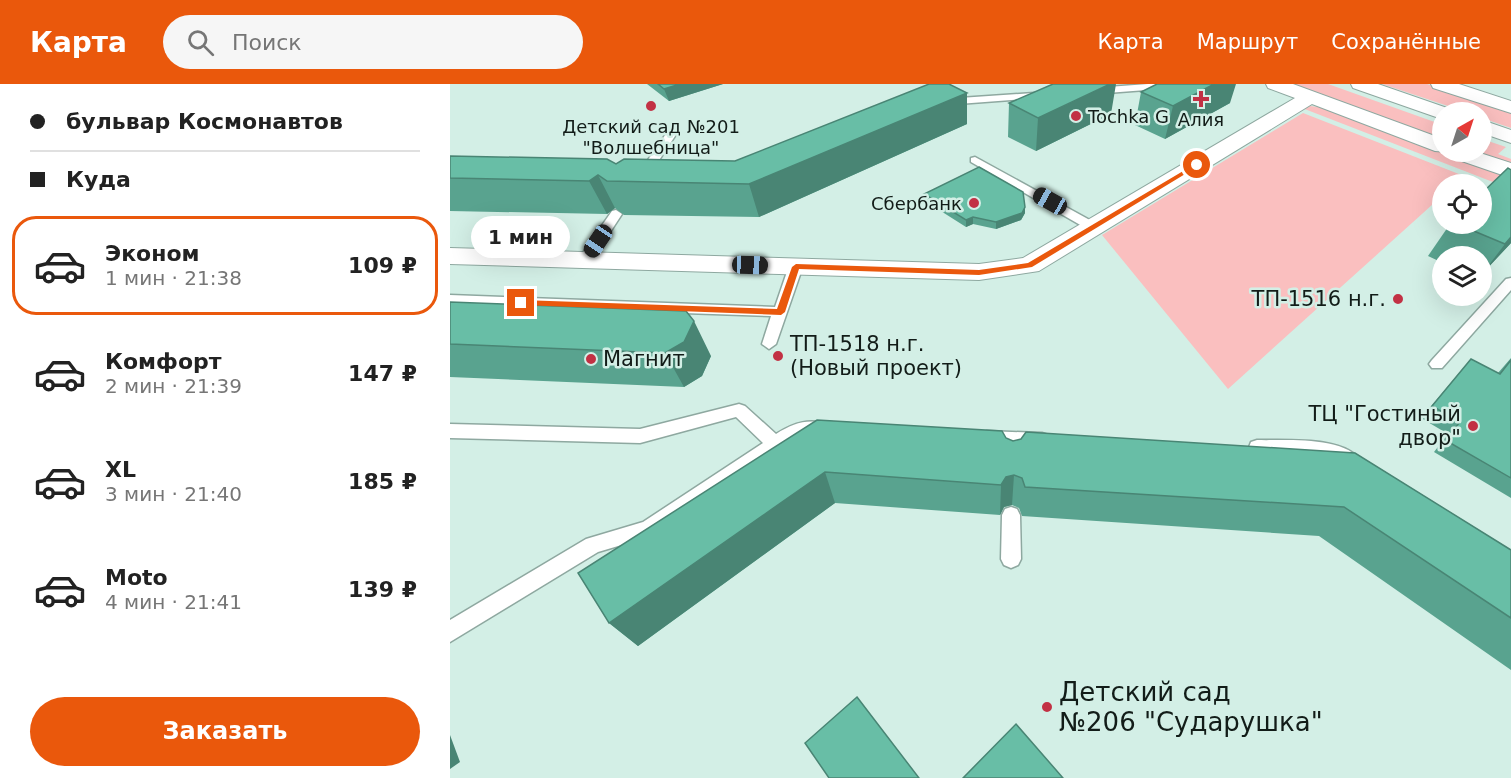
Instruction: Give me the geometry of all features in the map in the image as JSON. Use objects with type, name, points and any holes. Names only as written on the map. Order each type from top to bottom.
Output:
[{"type":"street","points":[[1275,84],[1432,142]]},
{"type":"street","points":[[1360,84],[1432,109]]},
{"type":"street","points":[[1440,84],[1503,105],[1511,88]]},
{"type":"street","points":[[450,256],[979,272],[1030,265],[1311,97]]},
{"type":"street","points":[[1492,129],[1511,136]]},
{"type":"street","points":[[1486,162],[1511,171]]},
{"type":"lane","points":[[1088,92],[1164,84]]},
{"type":"lane","points":[[938,102],[1064,93]]},
{"type":"lane","points":[[637,184],[672,133]]},
{"type":"lane","points":[[975,160],[1093,227]]},
{"type":"lane","points":[[585,260],[616,214]]},
{"type":"lane","points":[[769,344],[796,267]]},
{"type":"lane","points":[[1437,364],[1511,282]]},
{"type":"lane","points":[[450,300],[781,312]]},
{"type":"lane","points":[[450,431],[640,436],[739,410],[775,444]]},
{"type":"lane","points":[[450,632],[593,545],[648,529],[798,428],[845,431]]},
{"type":"lane","points":[[965,436],[1012,446],[1060,441]]},
{"type":"lane","points":[[1238,447],[1333,450],[1371,474]]},
{"type":"lane","points":[[1011,515],[1011,558]]},
{"type":"shaded area","points":[[1283,84],[1328,84],[1432,121],[1432,139]]},
{"type":"shaded area","points":[[1382,84],[1427,84],[1481,102],[1436,102]]},
{"type":"shaded area","points":[[1310,106],[1325,108],[1432,149],[1432,158],[1302,108]]},
{"type":"shaded area","points":[[1492,106],[1511,112],[1511,128],[1492,121]]},
{"type":"shaded area","points":[[1303,113],[1459,174],[1432,174],[1432,205],[1228,389],[1102,235]]},
{"type":"shaded area","points":[[1492,142],[1506,147],[1498,154],[1511,159],[1511,168],[1492,161]]},
{"type":"shaded area","points":[[1441,162],[1466,162],[1511,179],[1511,189],[1492,182],[1492,174],[1472,174]]},
{"type":"building","points":[[658,84],[680,84],[664,89]]},
{"type":"building","points":[[929,84],[949,84],[967,93],[749,184],[607,181],[598,175],[589,181],[450,178],[450,156],[607,159],[616,164],[624,159],[735,161]]},
{"type":"building","points":[[1053,84],[1110,84],[1038,118],[1009,103]]},
{"type":"building","points":[[1157,84],[1214,84],[1173,106],[1141,92]]},
{"type":"building","name":"Сбербанк","points":[[979,167],[1023,192],[1025,207],[1022,213],[996,222],[973,217],[966,220],[924,194]]},
{"type":"building","points":[[1508,168],[1511,170],[1511,237],[1505,244],[1481,234],[1492,234],[1492,183]]},
{"type":"building","points":[[450,302],[686,311],[694,321],[684,342],[665,353],[450,344]]},
{"type":"building","name":"ТЦ \"Гостиный двор\"","points":[[1471,359],[1500,374],[1511,360],[1511,478],[1445,440],[1460,422],[1432,406]]},
{"type":"building","points":[[817,420],[1002,431],[1006,438],[1013,441],[1021,439],[1026,432],[1355,453],[1511,550],[1511,618],[1344,507],[1025,487],[1022,478],[1014,475],[1006,477],[1001,485],[825,472],[609,623],[578,573]]},
{"type":"building","points":[[857,697],[919,778],[829,778],[805,743]]},
{"type":"building","points":[[1016,724],[1063,778],[963,778]]},
{"type":"place","name":"Алия","points":[[1201,99]]},
{"type":"place","name":"Детский сад №201 \"Волшебница\"","points":[[651,106]]},
{"type":"place","name":"Tochka G","points":[[1076,116]]},
{"type":"place","name":"Сбербанк","points":[[974,203]]},
{"type":"place","name":"ТП-1516 н.г.","points":[[1398,299]]},
{"type":"place","name":"ТП-1518 н.г. (Новый проект)","points":[[778,356]]},
{"type":"place","name":"Магнит","points":[[591,359]]},
{"type":"place","name":"ТЦ \"Гостиный двор\"","points":[[1473,426]]},
{"type":"place","name":"Детский сад №206 \"Сударушка\"","points":[[1047,707]]},
{"type":"route","points":[[521,303],[781,312],[796,267],[979,272],[1030,265],[1197,165]]}]
